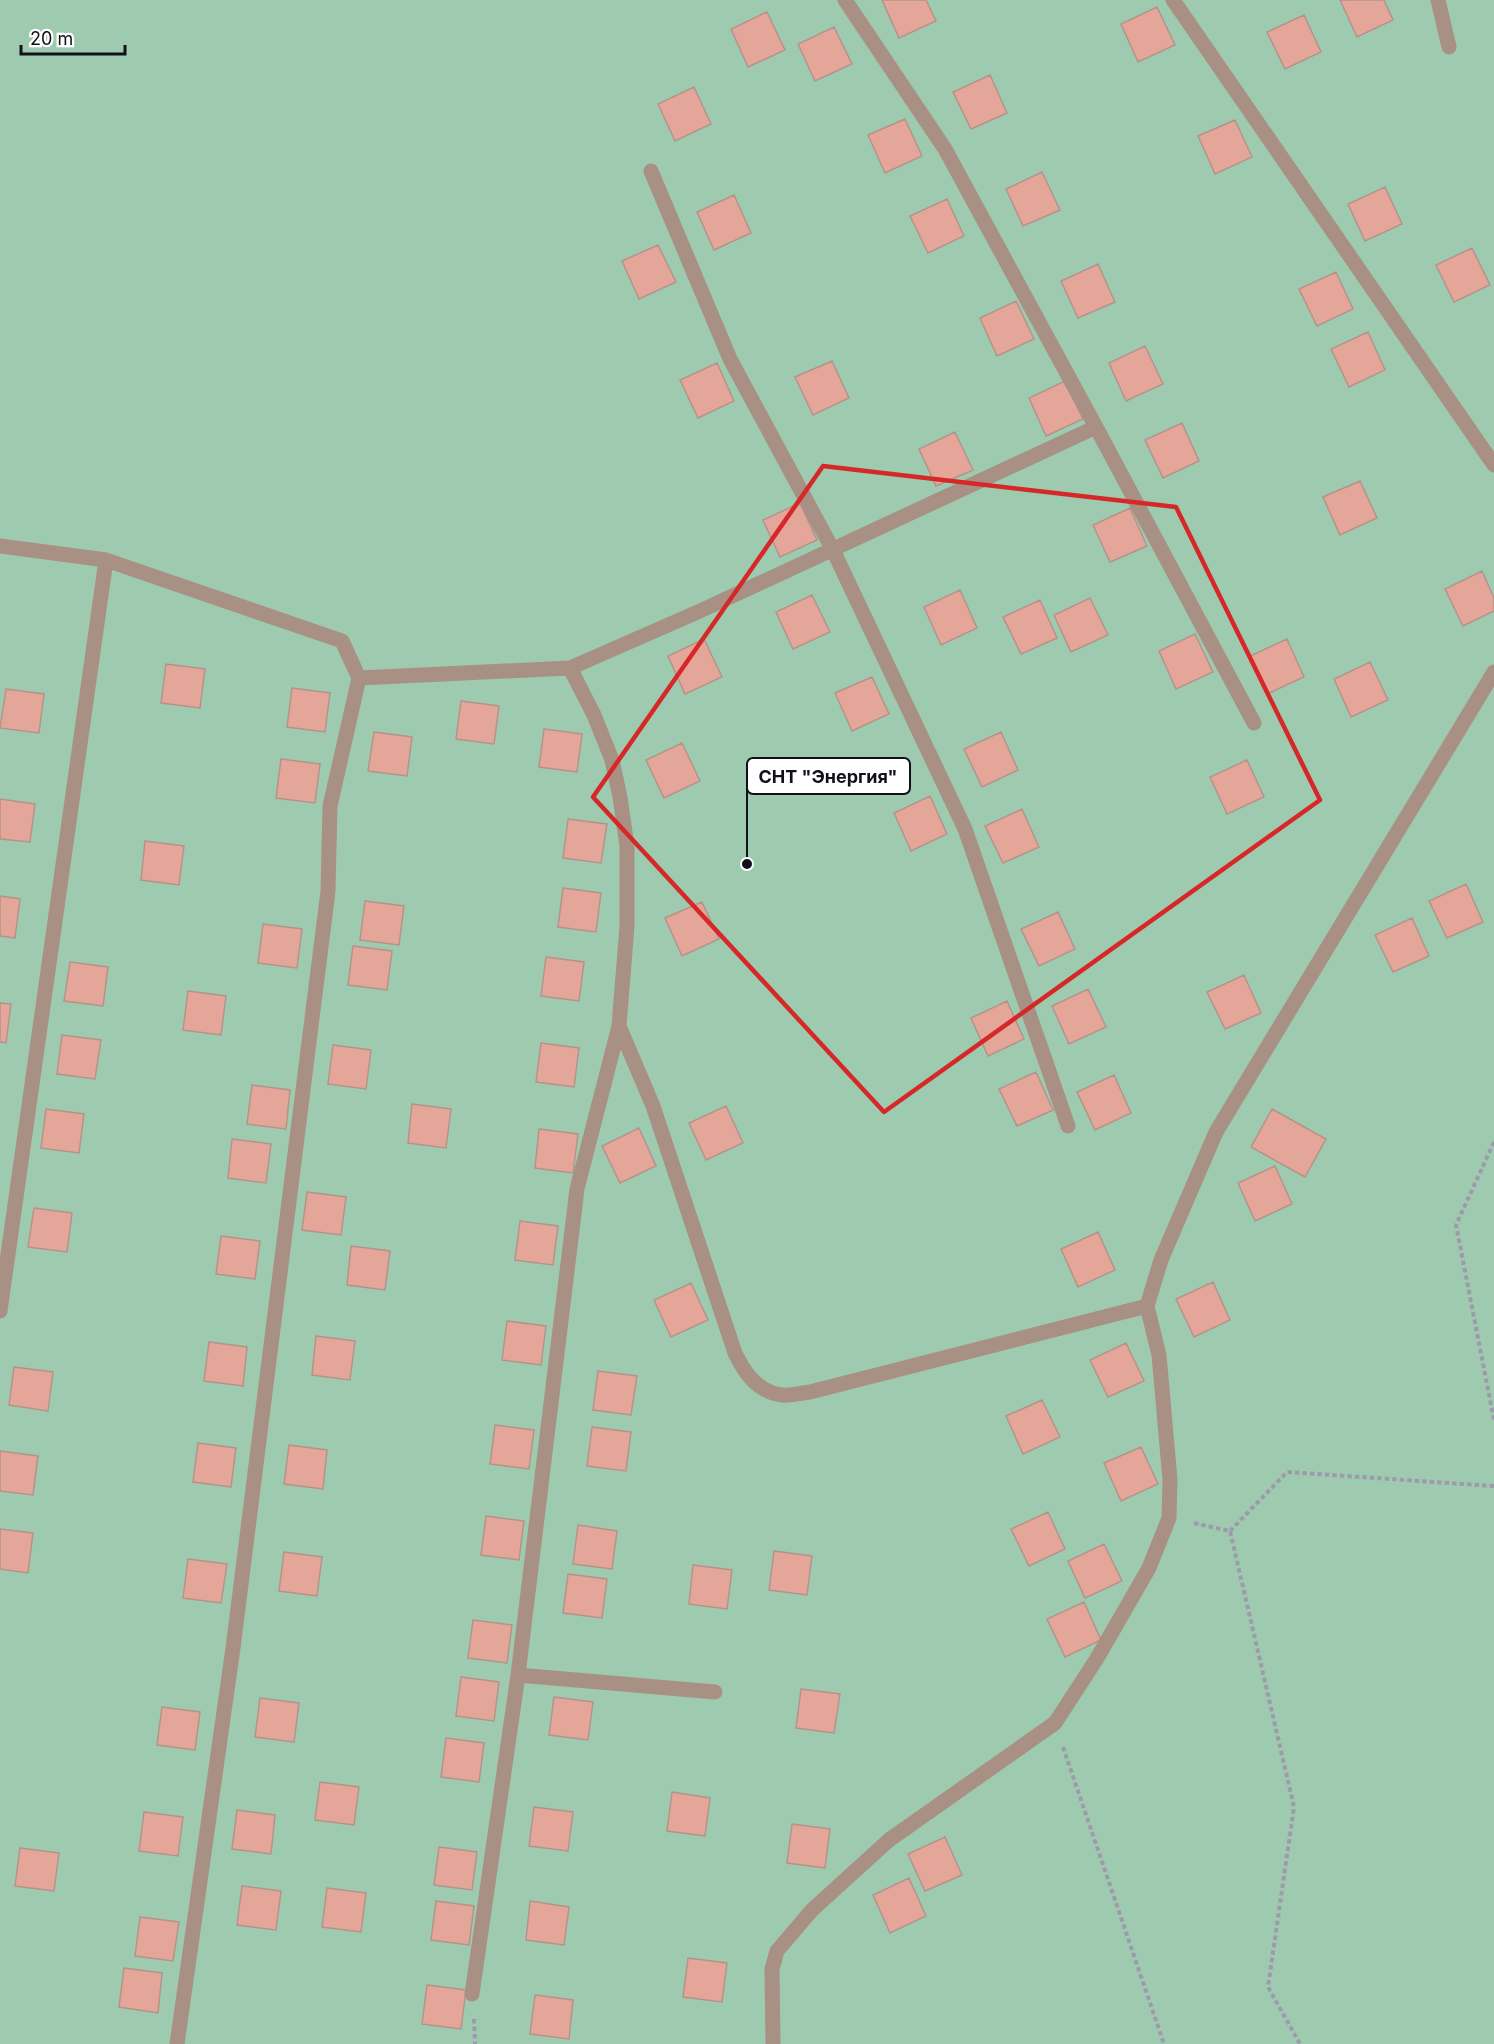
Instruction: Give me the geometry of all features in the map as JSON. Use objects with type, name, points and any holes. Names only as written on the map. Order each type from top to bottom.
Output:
[{"type":"street","points":[[845,0],[945,149],[1254,723]]},
{"type":"street","points":[[1173,0],[1494,465]]},
{"type":"street","points":[[1438,0],[1449,47]]},
{"type":"street","points":[[651,171],[730,359],[833,550],[965,829],[1068,1126]]},
{"type":"street","points":[[359,678],[570,668],[700,612],[1096,427]]},
{"type":"street","points":[[0,546],[106,561],[342,641],[359,678],[330,806],[328,891],[233,1648],[177,2044]]},
{"type":"street","points":[[0,1311],[106,561]]},
{"type":"street","points":[[472,1994],[518,1675],[577,1189],[619,1026],[627,926],[627,846],[612,760],[594,716],[570,668]]},
{"type":"street","points":[[773,2044],[772,1969],[777,1951],[812,1910],[889,1840],[1055,1723],[1096,1660],[1149,1568],[1169,1518],[1170,1480],[1159,1355],[1147,1306],[1161,1260],[1216,1132],[1494,672]]},
{"type":"street","points":[[619,1026],[653,1106],[735,1353],[745,1373],[761,1388],[782,1395],[810,1392],[1147,1306]]},
{"type":"street","points":[[518,1675],[715,1692]]},
{"type":"path","points":[[1494,1143],[1456,1225],[1494,1420]]},
{"type":"path","points":[[1230,1531],[1287,1472],[1494,1486]]},
{"type":"path","points":[[1169,1518],[1230,1531]]},
{"type":"path","points":[[1230,1531],[1294,1807],[1268,1987],[1300,2044]]},
{"type":"path","points":[[1055,1723],[1164,2044]]},
{"type":"highlighted area","points":[[823,466],[1176,507],[1320,800],[884,1112],[593,797]]},
{"type":"green space","points":[[0,0],[1494,0],[1494,2044],[0,2044]]},
{"type":"building","points":[[882,0],[926,0],[936,21],[899,38]]},
{"type":"building","points":[[1340,0],[1384,0],[1393,20],[1357,37]]},
{"type":"building","points":[[1157,7],[1175,45],[1138,62],[1121,24]]},
{"type":"building","points":[[767,12],[785,50],[748,67],[731,29]]},
{"type":"building","points":[[1304,15],[1321,52],[1285,69],[1267,32]]},
{"type":"building","points":[[834,27],[852,64],[815,81],[798,44]]},
{"type":"building","points":[[990,75],[1007,113],[971,129],[953,92]]},
{"type":"building","points":[[694,87],[711,124],[675,141],[658,104]]},
{"type":"building","points":[[905,119],[922,156],[885,173],[868,135]]},
{"type":"building","points":[[1235,120],[1252,157],[1215,174],[1198,136]]},
{"type":"building","points":[[1042,172],[1060,210],[1023,226],[1006,189]]},
{"type":"building","points":[[1385,187],[1402,224],[1365,241],[1348,204]]},
{"type":"building","points":[[734,195],[751,233],[714,250],[697,212]]},
{"type":"building","points":[[947,199],[964,236],[928,253],[910,216]]},
{"type":"building","points":[[658,245],[676,282],[639,299],[622,261]]},
{"type":"building","points":[[1472,248],[1490,285],[1454,302],[1436,265]]},
{"type":"building","points":[[1098,264],[1115,302],[1078,318],[1061,281]]},
{"type":"building","points":[[1336,272],[1353,309],[1317,326],[1299,289]]},
{"type":"building","points":[[1016,301],[1034,339],[997,356],[980,318]]},
{"type":"building","points":[[1368,332],[1385,370],[1349,387],[1331,349]]},
{"type":"building","points":[[1145,346],[1163,384],[1126,401],[1109,363]]},
{"type":"building","points":[[832,361],[849,398],[813,415],[795,377]]},
{"type":"building","points":[[717,363],[734,401],[698,418],[680,380]]},
{"type":"building","points":[[1065,381],[1083,419],[1046,436],[1029,398]]},
{"type":"building","points":[[1182,423],[1199,461],[1163,478],[1145,440]]},
{"type":"building","points":[[955,432],[973,470],[936,486],[919,449]]},
{"type":"building","points":[[1360,481],[1377,518],[1340,535],[1323,497]]},
{"type":"building","points":[[800,503],[817,540],[780,557],[763,520]]},
{"type":"building","points":[[1130,508],[1147,546],[1110,562],[1093,525]]},
{"type":"building","points":[[1482,571],[1494,598],[1494,611],[1463,626],[1445,589]]},
{"type":"building","points":[[960,590],[977,628],[941,645],[924,607]]},
{"type":"building","points":[[812,595],[830,632],[793,649],[776,612]]},
{"type":"building","points":[[1090,598],[1108,635],[1071,652],[1054,615]]},
{"type":"building","points":[[1040,600],[1057,638],[1021,654],[1003,617]]},
{"type":"building","points":[[1195,634],[1213,672],[1176,689],[1159,651]]},
{"type":"building","points":[[704,639],[722,677],[685,694],[668,656]]},
{"type":"building","points":[[1287,639],[1304,677],[1267,694],[1250,656]]},
{"type":"building","points":[[1370,662],[1388,700],[1351,717],[1334,679]]},
{"type":"building","points":[[166,664],[205,669],[200,708],[161,703]]},
{"type":"building","points":[[872,677],[889,714],[852,731],[835,693]]},
{"type":"building","points":[[292,688],[330,693],[325,732],[287,727]]},
{"type":"building","points":[[6,689],[44,694],[39,733],[0,728]]},
{"type":"building","points":[[461,701],[499,706],[494,744],[456,739]]},
{"type":"building","points":[[544,729],[582,734],[577,772],[539,767]]},
{"type":"building","points":[[374,732],[412,737],[407,776],[368,771]]},
{"type":"building","points":[[1001,732],[1018,770],[982,787],[964,749]]},
{"type":"building","points":[[682,743],[700,781],[664,798],[646,760]]},
{"type":"building","points":[[281,759],[320,764],[315,803],[276,798]]},
{"type":"building","points":[[1247,760],[1264,797],[1227,814],[1210,777]]},
{"type":"building","points":[[930,796],[947,834],[911,851],[894,813]]},
{"type":"building","points":[[0,799],[35,804],[30,842],[0,839]]},
{"type":"building","points":[[1022,809],[1039,847],[1003,863],[985,826]]},
{"type":"building","points":[[568,819],[607,824],[601,863],[563,858]]},
{"type":"building","points":[[145,841],[184,846],[179,885],[141,880]]},
{"type":"building","points":[[1466,884],[1483,922],[1447,938],[1429,901]]},
{"type":"building","points":[[563,888],[601,893],[596,932],[558,927]]},
{"type":"building","points":[[0,896],[20,899],[15,938],[0,936]]},
{"type":"building","points":[[365,901],[404,906],[399,945],[360,940]]},
{"type":"building","points":[[702,902],[719,939],[682,956],[665,918]]},
{"type":"building","points":[[1058,912],[1075,949],[1039,966],[1021,929]]},
{"type":"building","points":[[1412,918],[1429,956],[1393,972],[1375,935]]},
{"type":"building","points":[[263,924],[302,929],[297,968],[258,963]]},
{"type":"building","points":[[353,946],[392,951],[387,990],[348,985]]},
{"type":"building","points":[[546,957],[584,962],[579,1001],[541,996]]},
{"type":"building","points":[[70,962],[108,967],[103,1006],[64,1001]]},
{"type":"building","points":[[1244,975],[1261,1013],[1225,1029],[1207,992]]},
{"type":"building","points":[[1088,989],[1106,1027],[1069,1044],[1052,1006]]},
{"type":"building","points":[[188,991],[226,996],[221,1035],[183,1030]]},
{"type":"building","points":[[1007,1001],[1024,1039],[988,1056],[971,1018]]},
{"type":"building","points":[[0,1003],[11,1004],[6,1043],[0,1042]]},
{"type":"building","points":[[62,1035],[101,1040],[95,1079],[57,1074]]},
{"type":"building","points":[[541,1043],[579,1048],[574,1087],[536,1082]]},
{"type":"building","points":[[333,1045],[371,1050],[366,1089],[328,1084]]},
{"type":"building","points":[[1036,1072],[1053,1110],[1017,1126],[999,1089]]},
{"type":"building","points":[[1114,1075],[1131,1113],[1095,1130],[1077,1092]]},
{"type":"building","points":[[252,1085],[290,1090],[286,1129],[247,1124]]},
{"type":"building","points":[[412,1104],[451,1109],[446,1148],[408,1143]]},
{"type":"building","points":[[726,1106],[743,1143],[706,1160],[689,1123]]},
{"type":"building","points":[[46,1109],[84,1114],[79,1153],[41,1148]]},
{"type":"building","points":[[1272,1109],[1326,1139],[1305,1177],[1251,1147]]},
{"type":"building","points":[[639,1128],[656,1166],[620,1183],[602,1146]]},
{"type":"building","points":[[539,1129],[578,1134],[573,1173],[535,1168]]},
{"type":"building","points":[[232,1139],[271,1144],[266,1183],[228,1178]]},
{"type":"building","points":[[1275,1166],[1292,1204],[1255,1221],[1238,1183]]},
{"type":"building","points":[[307,1192],[346,1197],[341,1235],[302,1230]]},
{"type":"building","points":[[34,1208],[72,1213],[67,1252],[28,1247]]},
{"type":"building","points":[[520,1221],[558,1226],[553,1265],[515,1260]]},
{"type":"building","points":[[1098,1232],[1115,1270],[1078,1287],[1061,1249]]},
{"type":"building","points":[[221,1236],[260,1241],[255,1279],[216,1274]]},
{"type":"building","points":[[351,1246],[390,1251],[385,1290],[347,1285]]},
{"type":"building","points":[[1213,1282],[1230,1320],[1194,1337],[1176,1299]]},
{"type":"building","points":[[691,1283],[708,1320],[671,1337],[654,1300]]},
{"type":"building","points":[[507,1321],[546,1326],[541,1365],[502,1360]]},
{"type":"building","points":[[316,1336],[355,1341],[350,1380],[312,1375]]},
{"type":"building","points":[[209,1342],[247,1347],[243,1386],[204,1381]]},
{"type":"building","points":[[1126,1343],[1144,1381],[1108,1397],[1090,1360]]},
{"type":"building","points":[[14,1367],[53,1372],[48,1411],[9,1405]]},
{"type":"building","points":[[598,1371],[637,1376],[631,1415],[593,1410]]},
{"type":"building","points":[[1042,1400],[1060,1437],[1023,1454],[1006,1416]]},
{"type":"building","points":[[495,1425],[534,1430],[529,1469],[490,1464]]},
{"type":"building","points":[[592,1427],[631,1432],[626,1471],[587,1466]]},
{"type":"building","points":[[198,1443],[236,1448],[231,1487],[193,1482]]},
{"type":"building","points":[[289,1445],[327,1450],[323,1489],[284,1484]]},
{"type":"building","points":[[1141,1447],[1158,1484],[1121,1501],[1104,1463]]},
{"type":"building","points":[[0,1451],[38,1456],[33,1495],[0,1491]]},
{"type":"building","points":[[1048,1512],[1065,1549],[1029,1566],[1011,1529]]},
{"type":"building","points":[[486,1516],[524,1521],[519,1560],[481,1555]]},
{"type":"building","points":[[578,1525],[617,1531],[612,1569],[573,1564]]},
{"type":"building","points":[[0,1529],[33,1533],[28,1573],[0,1569]]},
{"type":"building","points":[[1104,1544],[1122,1581],[1085,1598],[1068,1561]]},
{"type":"building","points":[[774,1551],[812,1556],[807,1595],[769,1590]]},
{"type":"building","points":[[284,1552],[322,1557],[317,1596],[279,1591]]},
{"type":"building","points":[[188,1559],[227,1564],[221,1603],[183,1598]]},
{"type":"building","points":[[693,1565],[732,1570],[727,1609],[689,1604]]},
{"type":"building","points":[[568,1574],[607,1579],[602,1618],[563,1613]]},
{"type":"building","points":[[1084,1602],[1101,1640],[1065,1657],[1047,1619]]},
{"type":"building","points":[[473,1620],[512,1625],[507,1663],[468,1658]]},
{"type":"building","points":[[461,1677],[499,1682],[494,1721],[456,1716]]},
{"type":"building","points":[[801,1689],[840,1694],[834,1733],[796,1728]]},
{"type":"building","points":[[554,1697],[593,1702],[588,1740],[549,1735]]},
{"type":"building","points":[[260,1698],[299,1703],[294,1742],[255,1737]]},
{"type":"building","points":[[162,1707],[200,1712],[195,1750],[157,1745]]},
{"type":"building","points":[[446,1738],[484,1743],[479,1782],[441,1777]]},
{"type":"building","points":[[320,1782],[359,1787],[354,1825],[315,1820]]},
{"type":"building","points":[[672,1792],[710,1798],[705,1836],[667,1831]]},
{"type":"building","points":[[534,1807],[573,1812],[568,1851],[529,1846]]},
{"type":"building","points":[[237,1810],[275,1815],[271,1854],[232,1849]]},
{"type":"building","points":[[144,1812],[183,1817],[178,1856],[139,1851]]},
{"type":"building","points":[[792,1824],[830,1829],[825,1868],[787,1863]]},
{"type":"building","points":[[945,1837],[962,1875],[925,1891],[908,1854]]},
{"type":"building","points":[[439,1847],[477,1852],[472,1890],[434,1885]]},
{"type":"building","points":[[20,1848],[59,1853],[54,1891],[15,1886]]},
{"type":"building","points":[[909,1878],[926,1916],[890,1933],[873,1895]]},
{"type":"building","points":[[242,1886],[281,1891],[276,1930],[237,1925]]},
{"type":"building","points":[[327,1888],[366,1893],[361,1932],[322,1927]]},
{"type":"building","points":[[436,1901],[474,1906],[469,1945],[431,1940]]},
{"type":"building","points":[[530,1901],[569,1907],[564,1945],[526,1940]]},
{"type":"building","points":[[140,1917],[179,1922],[173,1961],[135,1956]]},
{"type":"building","points":[[688,1958],[727,1963],[722,2002],[683,1997]]},
{"type":"building","points":[[124,1968],[162,1973],[158,2013],[119,2007]]},
{"type":"building","points":[[427,1985],[466,1990],[461,2029],[422,2024]]},
{"type":"building","points":[[535,1995],[573,2000],[569,2039],[530,2034]]},
{"type":"place","name":"СНТ \"Энергия\"","points":[[747,864]]}]
